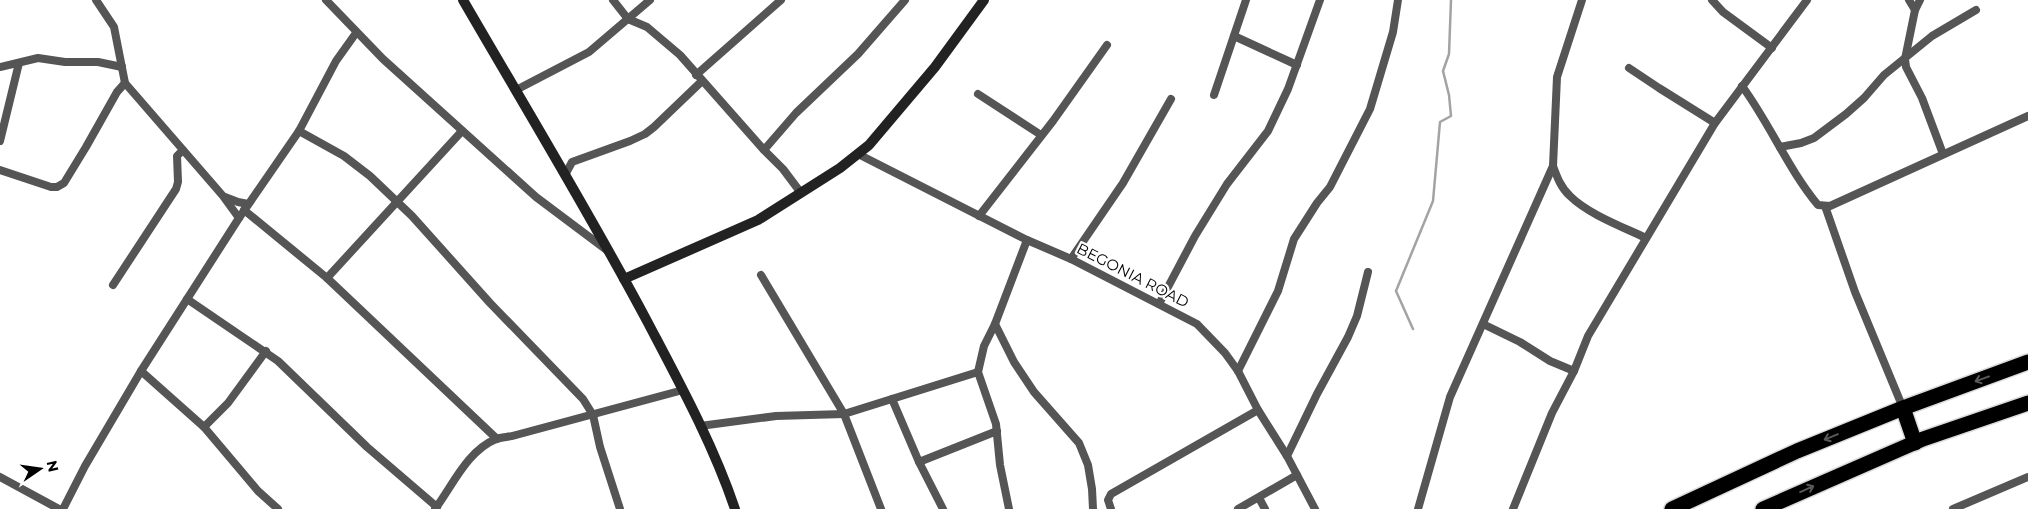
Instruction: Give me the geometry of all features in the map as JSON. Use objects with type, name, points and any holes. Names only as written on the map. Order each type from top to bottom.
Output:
[{"type":"highway","points":[[1672,509],[1798,450],[1903,408],[2028,362]]},
{"type":"highway","points":[[1763,509],[1915,443],[2028,403]]},
{"type":"highway","points":[[1903,408],[1915,443]]},
{"type":"main road","points":[[624,279],[758,220],[840,168],[869,145],[935,67],[984,0]]},
{"type":"main road","points":[[468,3],[624,279],[683,390],[714,453],[735,509]]},
{"type":"street","points":[[96,0],[112,20],[125,84],[223,196],[239,218]]},
{"type":"street","points":[[326,0],[356,33],[536,197],[608,251]]},
{"type":"street","points":[[612,0],[628,18],[647,27],[674,49],[783,169],[801,193]]},
{"type":"street","points":[[516,90],[589,52],[650,0]]},
{"type":"street","points":[[565,175],[572,162],[630,141],[654,128],[699,78],[781,0]]},
{"type":"street","points":[[764,150],[796,113],[858,54],[905,0]]},
{"type":"street","points":[[1214,95],[1246,0]]},
{"type":"street","points":[[1159,304],[1195,236],[1227,184],[1268,131],[1297,65],[1320,0]]},
{"type":"street","points":[[1238,371],[1278,291],[1294,239],[1317,203],[1330,187],[1370,109],[1393,32],[1398,0]]},
{"type":"street","points":[[1582,0],[1557,77],[1554,166],[1557,177],[1571,197],[1592,211],[1646,238]]},
{"type":"street","points":[[1712,0],[1723,12],[1772,48]]},
{"type":"street","points":[[1514,509],[1552,413],[1574,371],[1588,336],[1715,123],[1807,0]]},
{"type":"street","points":[[1909,0],[1915,10]]},
{"type":"street","points":[[1920,0],[1915,10],[1905,59],[1906,67],[1922,98],[1943,154]]},
{"type":"street","points":[[1780,147],[1801,143],[1814,138],[1846,114],[1864,98],[1884,75],[1932,36],[1976,10]]},
{"type":"street","points":[[64,509],[85,466],[141,371],[246,207],[299,131],[336,61],[356,33]]},
{"type":"street","points":[[1234,36],[1297,65]]},
{"type":"street","points":[[979,216],[1053,121],[1107,45]]},
{"type":"street","points":[[0,67],[38,58],[65,62],[98,62],[122,67]]},
{"type":"street","points":[[0,141],[19,62]]},
{"type":"street","points":[[1629,68],[1715,123]]},
{"type":"street","points":[[0,170],[51,187],[57,187],[64,183],[117,92],[125,84]]},
{"type":"street","points":[[1742,86],[1759,110],[1803,187],[1818,205],[1825,206],[1830,206],[2028,116]]},
{"type":"street","points":[[978,94],[1041,135]]},
{"type":"street","points":[[1072,259],[1122,183],[1171,99]]},
{"type":"street","points":[[299,131],[344,156],[370,176],[398,203],[490,303],[583,399],[593,415],[600,447],[620,509]]},
{"type":"street","points":[[327,278],[398,203],[462,131]]},
{"type":"street","points":[[113,285],[176,189],[178,182],[177,156],[183,150]]},
{"type":"street","name":"BEGONIA ROAD","points":[[858,154],[1027,240],[1072,259],[1198,324],[1225,352],[1238,371],[1258,410],[1287,456],[1315,509]]},
{"type":"street","points":[[1418,509],[1450,397],[1554,166]]},
{"type":"street","points":[[223,196],[246,207],[327,278],[497,439]]},
{"type":"street","points":[[1825,206],[1855,292],[1903,408]]},
{"type":"street","points":[[1009,509],[1000,465],[997,432],[978,372],[984,346],[1027,240]]},
{"type":"street","points":[[1287,456],[1317,394],[1348,337],[1357,316],[1368,272]]},
{"type":"street","points":[[761,275],[844,414],[881,509]]},
{"type":"street","points":[[187,299],[266,351],[436,508],[465,465],[481,448],[497,439],[683,390]]},
{"type":"street","points":[[994,324],[1014,362],[1034,392],[1079,443],[1088,465],[1093,509]]},
{"type":"street","points":[[1483,324],[1520,342],[1550,361],[1574,371]]},
{"type":"street","points":[[204,427],[231,399],[266,351]]},
{"type":"street","points":[[141,371],[204,427],[258,491],[278,509]]},
{"type":"street","points":[[700,426],[776,416],[844,414],[978,372]]},
{"type":"street","points":[[892,399],[919,462],[943,509]]},
{"type":"street","points":[[1111,509],[1108,500],[1111,494],[1258,410]]},
{"type":"street","points":[[919,462],[997,432]]},
{"type":"street","points":[[1238,509],[1297,476]]},
{"type":"street","points":[[0,477],[59,509]]},
{"type":"street","points":[[1953,509],[2028,477]]},
{"type":"street","points":[[1259,498],[1265,509]]},
{"type":"waterway","points":[[1413,329],[1396,291],[1433,201],[1440,122],[1451,116],[1449,95],[1443,71],[1449,54],[1451,0]]}]
